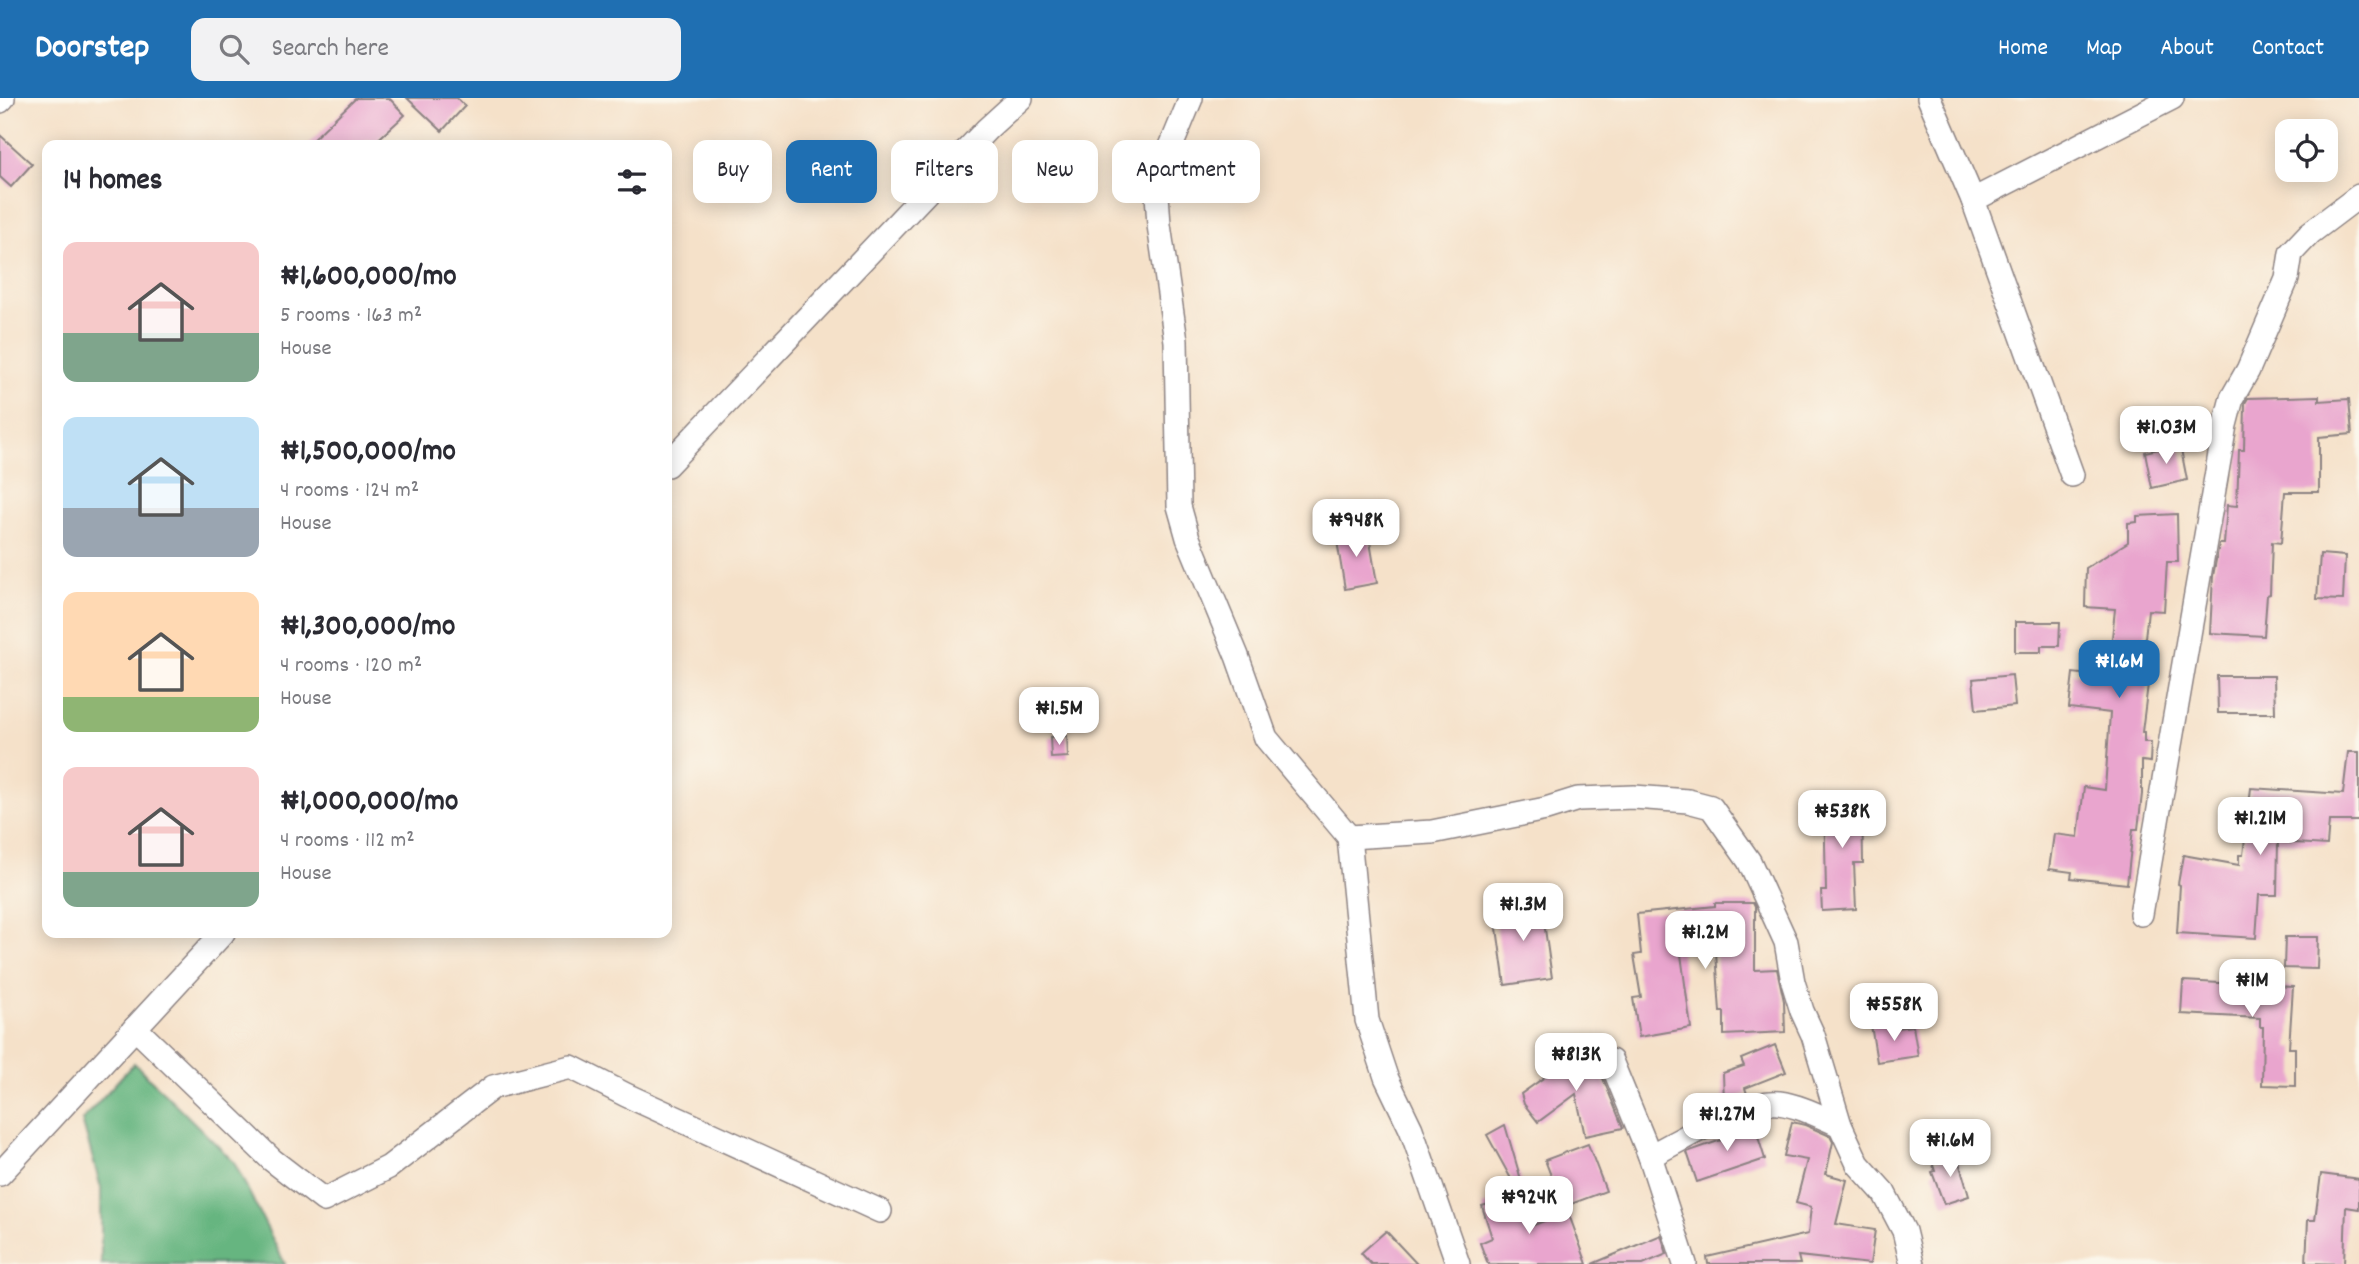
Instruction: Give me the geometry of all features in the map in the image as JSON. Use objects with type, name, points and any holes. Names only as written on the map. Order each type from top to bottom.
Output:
[{"type":"street","points":[[672,460],[988,129],[1021,98]]},
{"type":"street","points":[[1191,98],[1163,166],[1157,194],[1159,225],[1177,341],[1179,506],[1188,538],[1237,656],[1266,738],[1349,837],[1367,1020],[1386,1077],[1411,1129],[1458,1264]]},
{"type":"street","points":[[1929,98],[1973,200],[2072,475]]},
{"type":"street","points":[[1973,200],[2172,98]]},
{"type":"street","points":[[2141,914],[2225,425],[2232,398],[2248,370],[2287,279],[2291,253],[2310,233],[2359,196]]},
{"type":"street","points":[[1349,837],[1432,832],[1546,809],[1578,799],[1634,796],[1688,801],[1711,807],[1749,861],[1786,942],[1793,982],[1802,1012],[1813,1035],[1840,1125],[1858,1164],[1884,1193],[1904,1231],[1912,1264]]},
{"type":"street","points":[[0,1174],[218,938]]},
{"type":"street","points":[[135,1028],[272,1160],[324,1200],[389,1167],[493,1087],[571,1067],[626,1095],[880,1211]]},
{"type":"street","points":[[1611,1061],[1650,1156],[1685,1264]]},
{"type":"street","points":[[1650,1156],[1754,1105],[1778,1103],[1799,1108],[1840,1125]]},
{"type":"green space","points":[[134,1063],[234,1162],[285,1264],[101,1264],[101,1188],[82,1120]]},
{"type":"building","points":[[356,98],[389,98],[405,115],[377,140],[312,140]]},
{"type":"building","points":[[407,98],[457,98],[465,106],[442,131]]},
{"type":"building","points":[[0,135],[32,164],[11,187],[0,177]]},
{"type":"building","points":[[2319,396],[2319,401],[2349,399],[2352,434],[2319,437],[2319,492],[2285,492],[2281,543],[2272,542],[2270,594],[2267,595],[2264,636],[2210,633],[2213,576],[2219,544],[2224,544],[2227,505],[2237,506],[2239,450],[2244,450],[2245,403],[2248,398]]},
{"type":"building","points":[[2180,444],[2187,480],[2152,488],[2145,452]]},
{"type":"building","points":[[2177,514],[2178,562],[2167,562],[2164,611],[2148,610],[2141,675],[2149,676],[2142,732],[2144,742],[2151,742],[2150,762],[2142,761],[2138,829],[2133,829],[2127,884],[2071,878],[2072,872],[2049,869],[2054,834],[2078,837],[2084,787],[2105,790],[2110,713],[2069,708],[2073,673],[2108,677],[2115,609],[2085,607],[2086,568],[2128,542],[2128,523],[2137,522],[2137,516]]},
{"type":"building","points":[[1368,530],[1377,583],[1345,589],[1336,535]]},
{"type":"building","points":[[2320,554],[2345,556],[2343,600],[2317,599]]},
{"type":"building","points":[[2015,622],[2060,622],[2059,646],[2041,646],[2041,652],[2015,652]]},
{"type":"building","points":[[2012,675],[2015,706],[1976,710],[1973,679]]},
{"type":"building","points":[[2217,676],[2274,676],[2275,713],[2218,713]]},
{"type":"building","points":[[1067,736],[1068,757],[1051,758],[1050,737]]},
{"type":"building","points":[[2348,752],[2359,752],[2359,821],[2329,821],[2327,845],[2278,842],[2277,895],[2259,895],[2256,938],[2177,933],[2178,884],[2183,855],[2239,865],[2239,855],[2243,855],[2251,788],[2343,794]]},
{"type":"building","points":[[1862,795],[1863,863],[1854,863],[1856,909],[1822,911],[1821,891],[1826,891],[1824,796]]},
{"type":"building","points":[[1541,901],[1552,978],[1505,985],[1494,907]]},
{"type":"building","points":[[1715,903],[1753,903],[1755,970],[1777,969],[1784,1001],[1785,1032],[1724,1035],[1724,1012],[1720,1012],[1715,937],[1679,940],[1691,1028],[1639,1037],[1633,998],[1641,997],[1634,955],[1641,954],[1637,914],[1715,906]]},
{"type":"building","points":[[2285,937],[2318,937],[2317,969],[2284,968]]},
{"type":"building","points":[[2183,981],[2293,987],[2289,1048],[2295,1048],[2295,1086],[2262,1085],[2263,1027],[2260,1027],[2260,1018],[2181,1014]]},
{"type":"building","points":[[1888,1023],[1889,1029],[1913,1026],[1918,1056],[1877,1062],[1871,1025]]},
{"type":"building","points":[[1775,1045],[1786,1072],[1745,1088],[1747,1094],[1724,1102],[1723,1073],[1744,1066],[1741,1059]]},
{"type":"building","points":[[1604,1047],[1597,1058],[1598,1066],[1623,1128],[1585,1136],[1576,1094],[1538,1122],[1524,1104],[1521,1094],[1570,1059],[1569,1055]]},
{"type":"building","points":[[1753,1121],[1765,1159],[1697,1182],[1687,1152],[1727,1138],[1725,1133]]},
{"type":"building","points":[[1792,1122],[1830,1136],[1833,1142],[1826,1174],[1847,1180],[1836,1224],[1875,1230],[1870,1264],[1798,1256],[1800,1264],[1708,1264],[1707,1257],[1808,1234],[1811,1207],[1796,1203],[1807,1160],[1784,1156]]},
{"type":"building","points":[[1505,1125],[1522,1183],[1515,1186],[1487,1135]]},
{"type":"building","points":[[1588,1144],[1606,1191],[1563,1207],[1545,1160]]},
{"type":"building","points":[[1957,1155],[1969,1196],[1944,1204],[1932,1172],[1935,1171],[1932,1162]]},
{"type":"building","points":[[2321,1174],[2359,1179],[2359,1209],[2346,1207],[2344,1264],[2306,1263],[2308,1220],[2315,1220]]},
{"type":"building","points":[[1525,1193],[1534,1225],[1568,1212],[1587,1264],[1488,1264],[1480,1243],[1492,1238],[1482,1206]]},
{"type":"building","points":[[1386,1231],[1417,1264],[1371,1264],[1361,1253]]},
{"type":"building","points":[[1661,1235],[1667,1254],[1643,1264],[1592,1264]]}]
